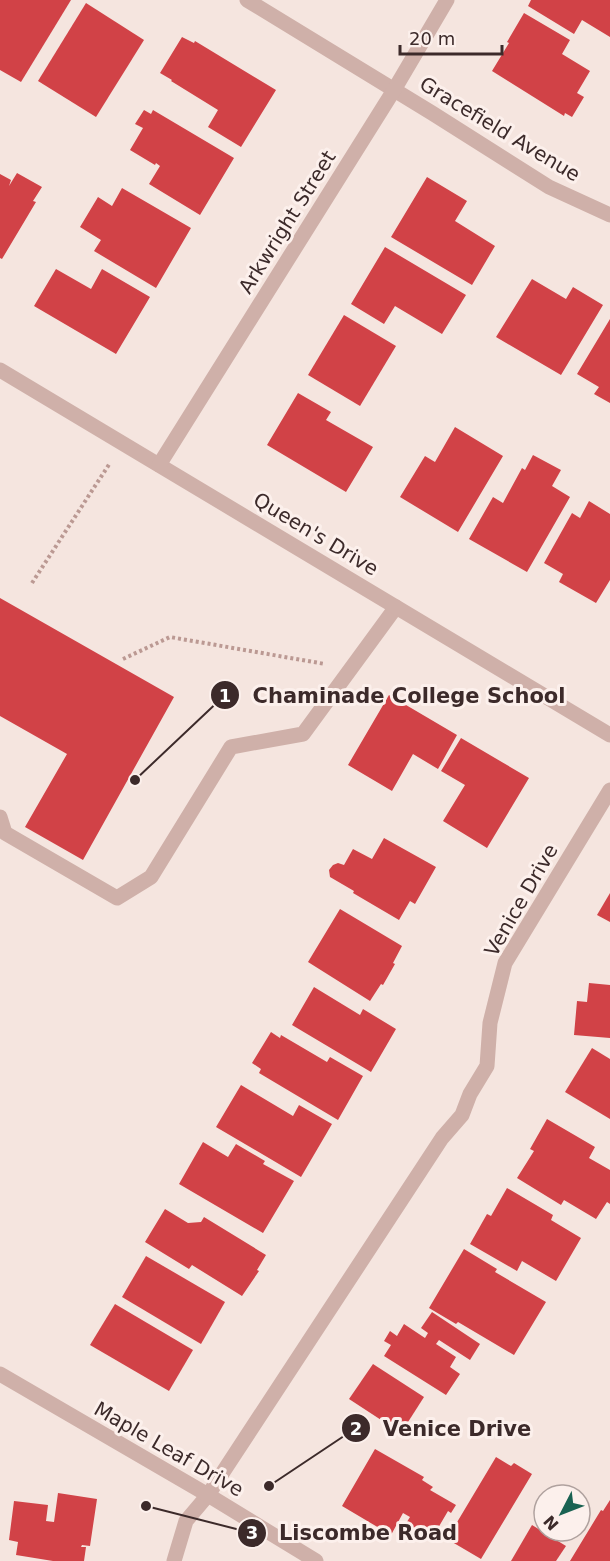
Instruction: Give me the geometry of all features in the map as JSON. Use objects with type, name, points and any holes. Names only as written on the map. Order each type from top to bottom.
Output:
[{"type":"street","name":"Gracefield Avenue","points":[[247,0],[549,187],[610,215]]},
{"type":"street","name":"Arkwright Street","points":[[159,465],[394,90],[447,0]]},
{"type":"street","name":"Queen's Drive","points":[[0,370],[610,735]]},
{"type":"street","points":[[0,817],[5,833],[117,898],[151,877],[231,747],[303,734],[396,607]]},
{"type":"street","name":"Venice Drive","points":[[174,1561],[186,1521],[208,1495],[442,1138],[462,1115],[487,1066],[490,1023],[505,963],[610,790]]},
{"type":"street","name":"Maple Leaf Drive","points":[[0,1374],[316,1561]]},
{"type":"path","points":[[32,583],[123,443]]},
{"type":"path","points":[[123,659],[170,637],[330,665]]},
{"type":"building","points":[[0,0],[71,0],[21,82],[0,70]]},
{"type":"building","points":[[531,0],[610,0],[610,37],[582,20],[574,34],[528,6]]},
{"type":"building","points":[[86,3],[144,40],[96,117],[38,81]]},
{"type":"building","points":[[524,13],[570,40],[562,54],[590,71],[577,93],[584,97],[572,117],[565,113],[564,116],[492,71]]},
{"type":"building","points":[[182,37],[194,43],[195,41],[276,90],[241,147],[208,127],[218,110],[160,73]]},
{"type":"building","points":[[144,110],[151,114],[153,110],[234,158],[200,215],[149,184],[160,166],[130,150],[143,128],[135,124]]},
{"type":"building","points":[[17,173],[42,187],[33,201],[36,202],[2,259],[0,258],[0,174],[11,180],[9,186]]},
{"type":"building","points":[[427,177],[467,201],[455,221],[495,246],[472,285],[391,237]]},
{"type":"building","points":[[122,188],[191,228],[156,288],[94,251],[101,240],[80,227],[98,197],[112,206]]},
{"type":"building","points":[[385,247],[466,295],[442,334],[395,306],[384,324],[351,304]]},
{"type":"building","points":[[56,269],[91,289],[102,269],[150,297],[116,354],[34,306]]},
{"type":"building","points":[[532,279],[566,299],[573,287],[603,305],[561,375],[496,337]]},
{"type":"building","points":[[344,315],[396,346],[360,406],[308,375]]},
{"type":"building","points":[[610,319],[610,403],[594,394],[599,387],[577,374]]},
{"type":"building","points":[[298,393],[331,412],[326,420],[373,447],[346,492],[267,445]]},
{"type":"building","points":[[455,427],[503,456],[458,532],[400,497],[425,456],[435,462]]},
{"type":"building","points":[[533,455],[561,470],[552,486],[570,497],[527,572],[469,539],[493,497],[503,503],[522,468],[525,470]]},
{"type":"building","points":[[589,501],[610,514],[610,580],[596,603],[559,582],[563,574],[544,563],[572,513],[580,518]]},
{"type":"building","points":[[0,598],[174,697],[83,860],[25,827],[67,754],[0,716]]},
{"type":"building","points":[[389,695],[457,735],[438,769],[413,754],[392,791],[348,765]]},
{"type":"building","points":[[461,738],[529,778],[487,848],[443,821],[465,785],[441,771]]},
{"type":"building","points":[[384,838],[436,867],[415,904],[410,901],[399,920],[330,877],[329,870],[333,865],[338,863],[344,865],[353,849],[372,859]]},
{"type":"building","points":[[610,893],[610,922],[597,915]]},
{"type":"building","points":[[340,909],[402,946],[383,985],[381,984],[370,1001],[308,962]]},
{"type":"building","points":[[589,983],[610,985],[610,1038],[574,1035],[577,1001],[587,1002]]},
{"type":"building","points":[[314,987],[360,1015],[363,1009],[396,1029],[371,1072],[292,1025]]},
{"type":"building","points":[[271,1032],[280,1038],[281,1035],[327,1062],[330,1057],[363,1076],[338,1120],[259,1073],[261,1069],[252,1063]]},
{"type":"building","points":[[592,1048],[610,1059],[610,1119],[565,1092]]},
{"type":"building","points":[[241,1085],[293,1116],[299,1105],[332,1124],[301,1177],[216,1127]]},
{"type":"building","points":[[547,1119],[595,1147],[589,1158],[610,1170],[610,1204],[607,1202],[596,1219],[564,1200],[561,1205],[517,1178],[534,1151],[530,1149]]},
{"type":"building","points":[[203,1142],[228,1157],[236,1144],[265,1161],[263,1164],[294,1181],[263,1233],[179,1184]]},
{"type":"building","points":[[507,1188],[553,1215],[551,1220],[581,1238],[556,1281],[522,1261],[517,1271],[470,1244],[487,1214],[491,1216]]},
{"type":"building","points":[[165,1209],[188,1223],[201,1222],[204,1217],[266,1255],[257,1270],[259,1271],[242,1296],[192,1265],[189,1269],[145,1242]]},
{"type":"building","points":[[464,1249],[497,1269],[495,1272],[546,1302],[514,1355],[429,1308]]},
{"type":"building","points":[[146,1256],[225,1302],[201,1344],[122,1297]]},
{"type":"building","points":[[115,1304],[193,1350],[169,1391],[90,1345]]},
{"type":"building","points":[[432,1312],[480,1344],[470,1360],[439,1340],[436,1344],[456,1357],[450,1367],[460,1374],[446,1395],[384,1356],[391,1345],[384,1341],[390,1331],[397,1336],[404,1324],[425,1338],[428,1333],[421,1328]]},
{"type":"building","points":[[373,1364],[424,1397],[401,1433],[349,1399]]},
{"type":"building","points":[[375,1449],[424,1477],[422,1480],[433,1487],[430,1490],[456,1505],[451,1513],[448,1511],[431,1540],[405,1525],[410,1517],[403,1513],[391,1535],[342,1506]]},
{"type":"building","points":[[496,1457],[511,1466],[514,1463],[532,1474],[481,1559],[447,1539]]},
{"type":"building","points":[[58,1493],[97,1499],[90,1546],[82,1545],[81,1547],[86,1547],[84,1561],[53,1561],[16,1555],[18,1542],[9,1540],[14,1501],[48,1505],[46,1521],[54,1522]]},
{"type":"building","points":[[610,1500],[610,1561],[570,1561],[581,1543],[592,1543],[592,1525],[601,1510],[603,1511]]},
{"type":"building","points":[[532,1525],[532,1543],[561,1543],[566,1546],[556,1561],[511,1561]]},
{"type":"place","name":"Chaminade College School","points":[[135,780]]},
{"type":"place","name":"Venice Drive","points":[[269,1486]]},
{"type":"place","name":"Liscombe Road","points":[[146,1506]]}]
